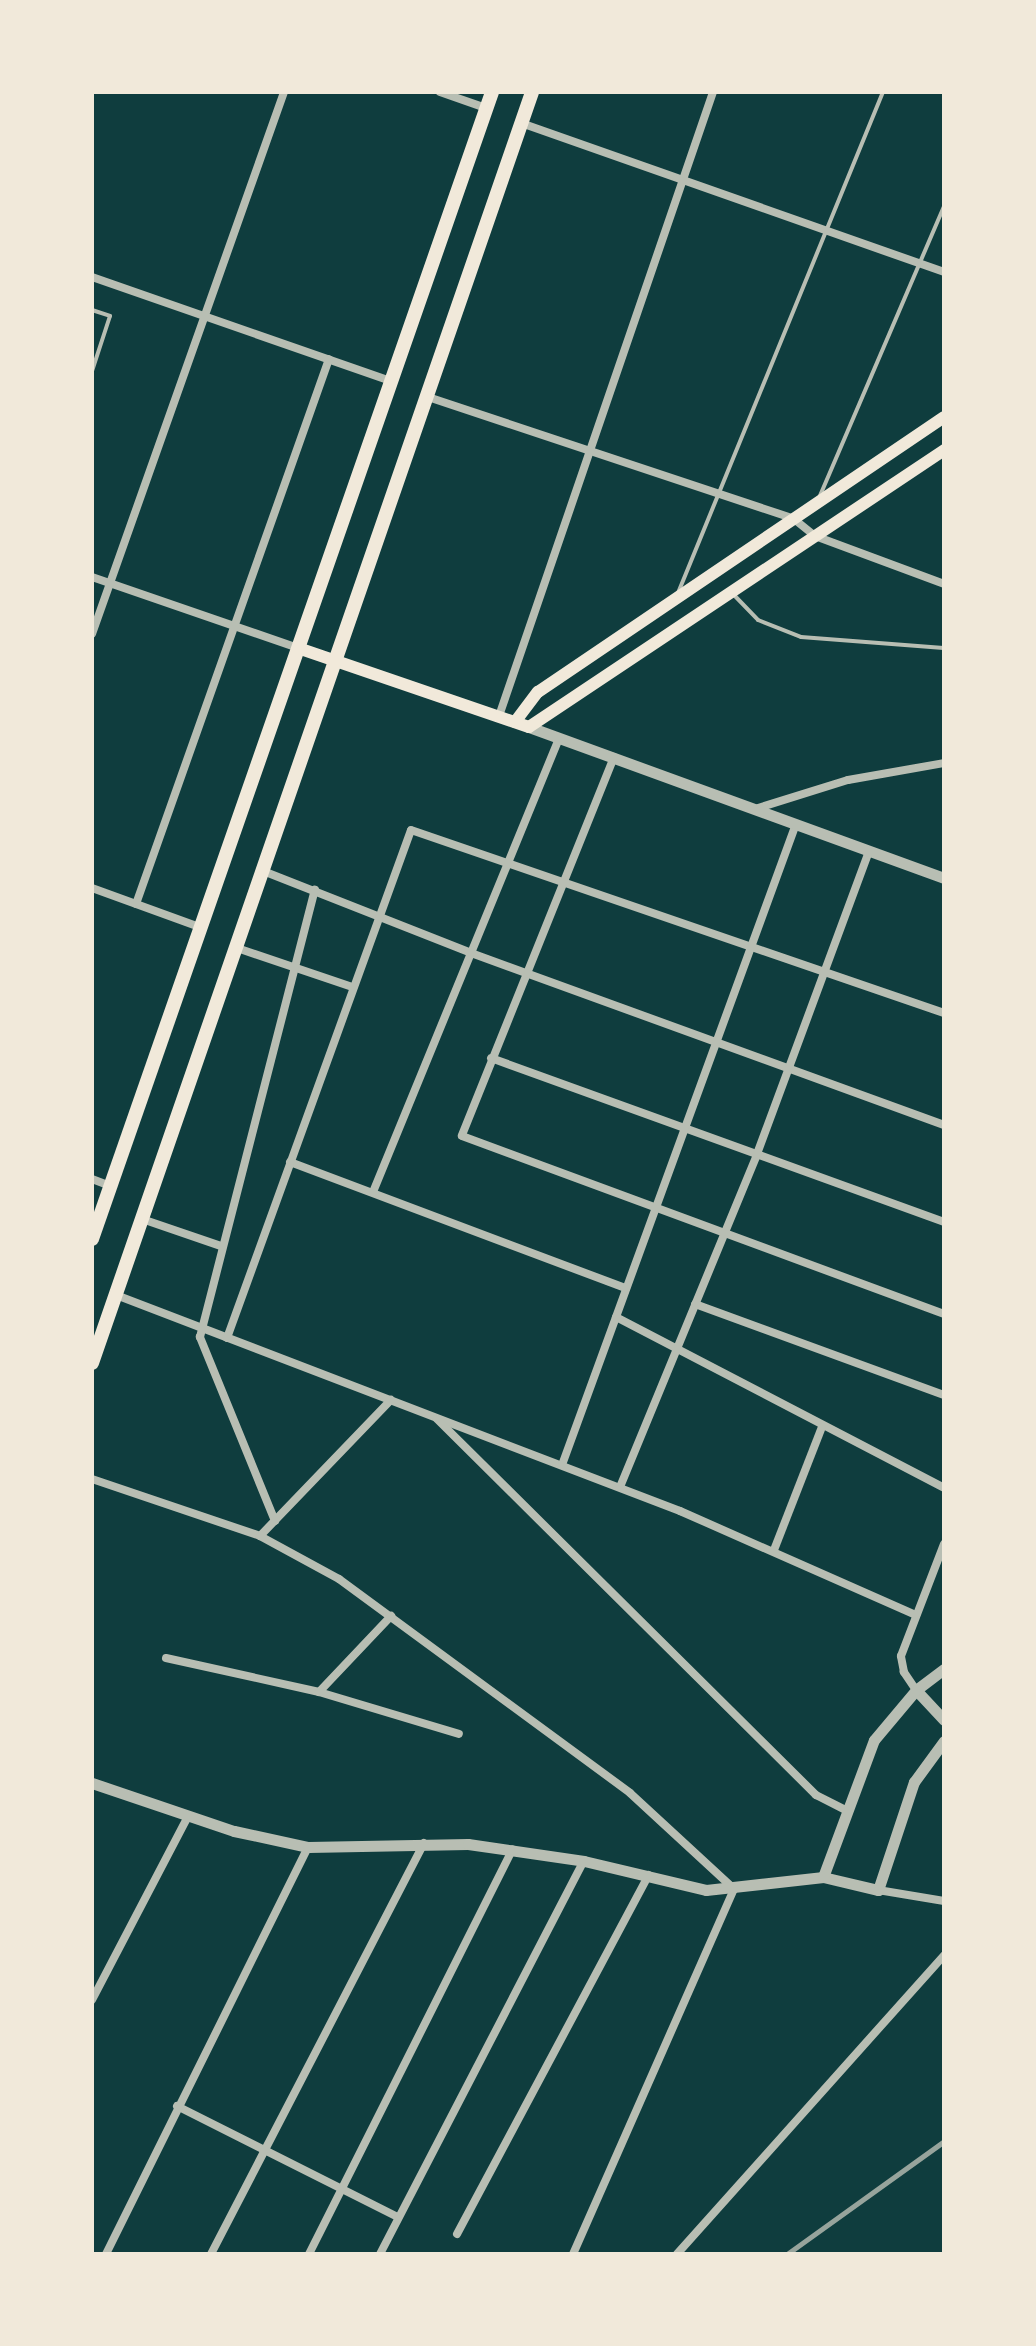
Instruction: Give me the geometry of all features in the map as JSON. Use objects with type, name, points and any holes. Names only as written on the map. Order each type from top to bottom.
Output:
[{"type":"main road","points":[[92,1239],[492,92]]},
{"type":"main road","points":[[92,1363],[532,92]]},
{"type":"main road","points":[[515,722],[538,692],[944,417]]},
{"type":"main road","points":[[298,648],[529,727],[944,450]]},
{"type":"street","points":[[92,634],[284,92]]},
{"type":"street","points":[[440,92],[486,108]]},
{"type":"street","points":[[499,716],[713,92]]},
{"type":"street","points":[[521,123],[944,272]]},
{"type":"street","points":[[92,277],[391,381]]},
{"type":"street","points":[[136,904],[329,359]]},
{"type":"street","points":[[425,396],[794,519],[815,536],[944,584]]},
{"type":"street","points":[[92,577],[298,648]]},
{"type":"street","points":[[529,727],[944,878]]},
{"type":"street","points":[[373,1192],[559,738]]},
{"type":"street","points":[[614,757],[461,1130],[469,1142],[656,1210],[726,1230],[944,1314]]},
{"type":"street","points":[[758,808],[834,784],[944,763]]},
{"type":"street","points":[[562,1465],[796,824]]},
{"type":"street","points":[[227,1338],[411,830],[508,860],[751,948],[944,1013]]},
{"type":"street","points":[[620,1487],[757,1154],[869,851]]},
{"type":"street","points":[[263,871],[379,914],[471,953],[944,1125]]},
{"type":"street","points":[[92,888],[200,927]]},
{"type":"street","points":[[275,1521],[210,1370],[200,1337],[315,890]]},
{"type":"street","points":[[237,948],[352,987]]},
{"type":"street","points":[[491,1058],[944,1222]]},
{"type":"street","points":[[290,1162],[626,1288]]},
{"type":"street","points":[[92,1179],[110,1186]]},
{"type":"street","points":[[142,1219],[221,1246]]},
{"type":"street","points":[[116,1295],[620,1487],[774,1550],[916,1615]]},
{"type":"street","points":[[695,1304],[944,1395]]},
{"type":"street","points":[[616,1317],[944,1488]]},
{"type":"street","points":[[260,1536],[391,1400]]},
{"type":"street","points":[[433,1416],[816,1795],[846,1810]]},
{"type":"street","points":[[774,1550],[822,1427]]},
{"type":"street","points":[[92,1479],[260,1536],[295,1552],[391,1616],[630,1793],[734,1889]]},
{"type":"street","points":[[944,1544],[901,1656],[904,1672],[916,1690],[944,1720]]},
{"type":"street","points":[[319,1692],[391,1616]]},
{"type":"street","points":[[166,1658],[225,1674],[319,1692],[459,1734]]},
{"type":"street","points":[[823,1877],[874,1740],[916,1690],[944,1669]]},
{"type":"street","points":[[878,1890],[914,1782],[944,1741]]},
{"type":"street","points":[[92,1783],[188,1816],[308,1847],[424,1842],[513,1849],[584,1861],[706,1890],[823,1877],[944,1901]]},
{"type":"street","points":[[92,2000],[188,1816]]},
{"type":"street","points":[[211,2254],[424,1842]]},
{"type":"street","points":[[106,2254],[308,1847]]},
{"type":"street","points":[[309,2254],[513,1849]]},
{"type":"street","points":[[380,2254],[584,1861]]},
{"type":"street","points":[[457,2234],[649,1875]]},
{"type":"street","points":[[573,2254],[734,1889]]},
{"type":"street","points":[[677,2254],[944,1955]]},
{"type":"street","points":[[177,2106],[398,2217]]},
{"type":"lane","points":[[675,599],[883,92]]},
{"type":"lane","points":[[816,504],[944,206]]},
{"type":"lane","points":[[92,310],[110,316],[92,371]]},
{"type":"lane","points":[[732,592],[758,620],[801,637],[944,648]]},
{"type":"railway","points":[[787,2254],[944,2141]]}]
